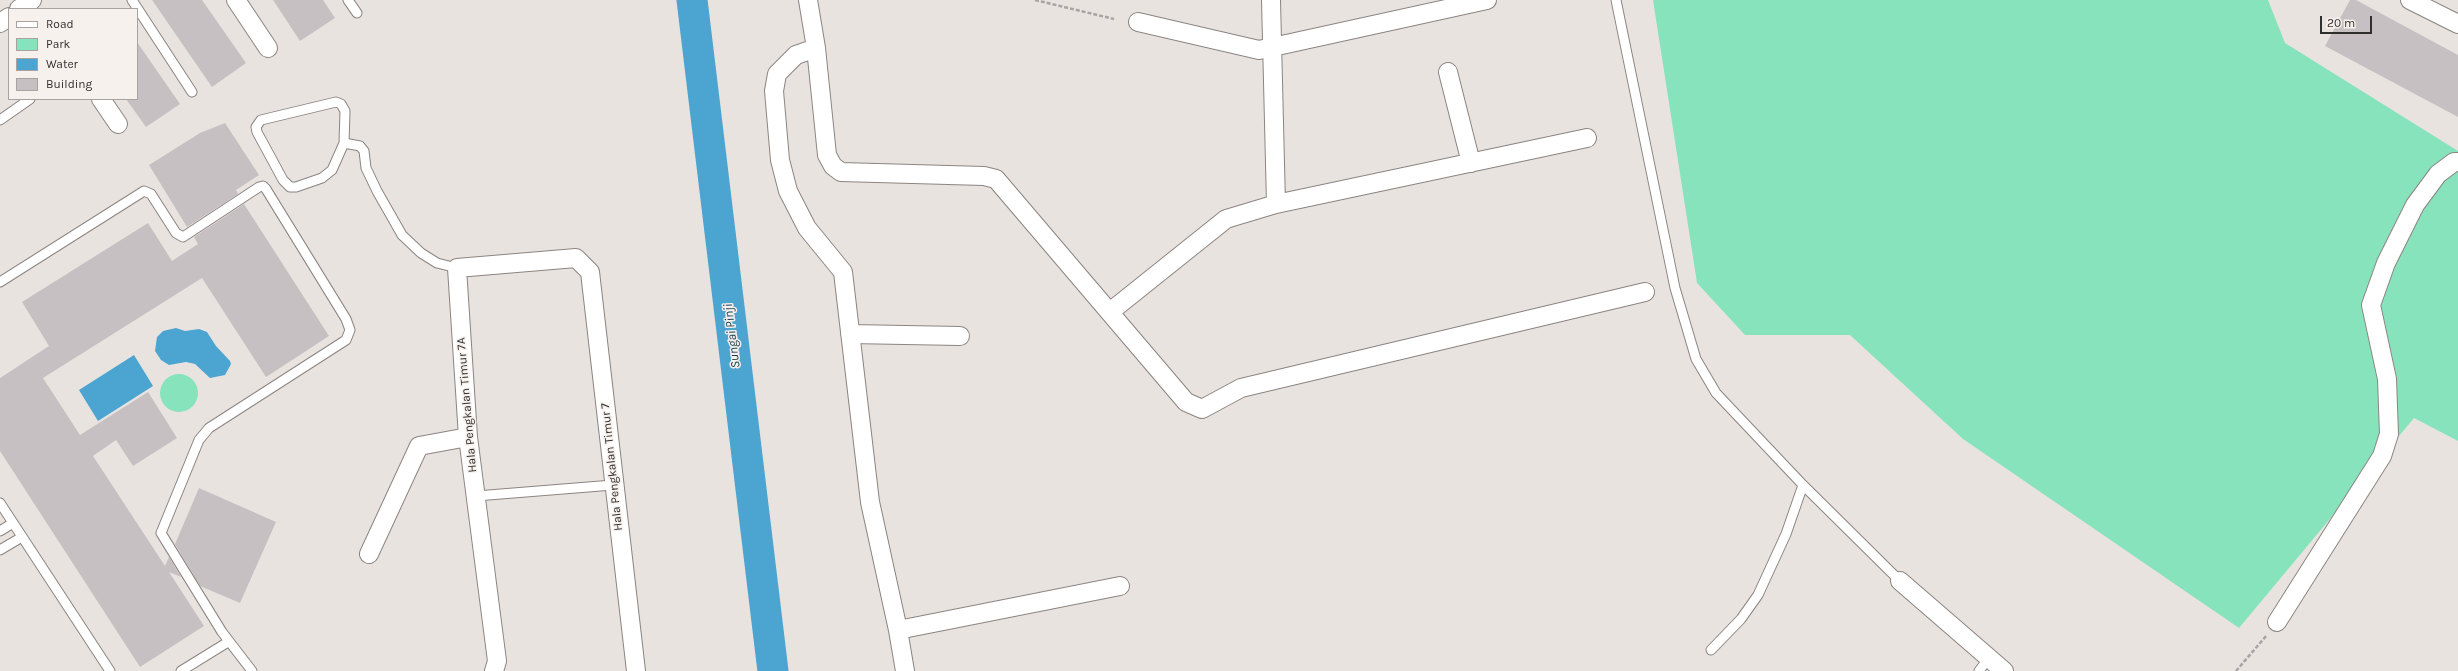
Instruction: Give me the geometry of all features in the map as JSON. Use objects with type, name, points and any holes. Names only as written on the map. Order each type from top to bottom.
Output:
[{"type":"street","points":[[21,8],[32,0]]},
{"type":"street","points":[[236,0],[268,48]]},
{"type":"street","points":[[808,0],[816,48],[827,155],[833,166],[841,172],[984,176],[996,179],[1111,311],[1186,402],[1202,409],[1241,388],[1646,292]]},
{"type":"street","points":[[1271,0],[1276,204]]},
{"type":"street","points":[[1138,22],[1259,50],[1487,0]]},
{"type":"street","points":[[2410,0],[2458,24]]},
{"type":"street","points":[[0,23],[8,17]]},
{"type":"street","points":[[816,48],[796,55],[777,74],[774,91],[779,153],[788,191],[806,228],[843,272],[870,502],[898,630],[904,671]]},
{"type":"street","points":[[1448,72],[1471,163]]},
{"type":"street","points":[[102,100],[118,124]]},
{"type":"street","points":[[1111,311],[1226,219],[1276,204],[1587,138]]},
{"type":"street","points":[[2277,622],[2382,456],[2389,434],[2387,379],[2371,305],[2386,263],[2415,205],[2438,174],[2454,162],[2458,162]]},
{"type":"street","name":"Hala Pengkalan Timur 7","points":[[457,268],[576,258],[585,265],[590,272],[613,485],[636,671]]},
{"type":"street","name":"Hala Pengkalan Timur 7A","points":[[457,268],[468,436],[497,661],[494,671]]},
{"type":"street","points":[[850,334],[960,336]]},
{"type":"street","points":[[369,554],[419,446],[468,436]]},
{"type":"street","points":[[1900,582],[1984,665],[2004,671]]},
{"type":"street","points":[[898,630],[1120,586]]},
{"type":"lane","points":[[348,0],[357,13]]},
{"type":"lane","points":[[1616,0],[1675,288],[1696,359],[1716,393],[1803,485],[1900,582]]},
{"type":"lane","points":[[138,9],[192,92]]},
{"type":"lane","points":[[0,120],[29,100]]},
{"type":"lane","points":[[336,102],[341,104],[346,111],[344,143],[332,170],[322,178],[296,187],[290,187],[283,180],[257,132],[256,126],[260,120],[336,102]]},
{"type":"lane","points":[[344,143],[362,148],[366,168],[402,235],[421,253],[438,263],[457,268]]},
{"type":"lane","points":[[0,282],[144,191],[151,194],[176,233],[183,237],[259,187],[263,186],[266,189],[346,319],[350,330],[346,340],[209,428],[199,440],[161,533],[228,642],[252,671]]},
{"type":"lane","points":[[476,496],[613,485]]},
{"type":"lane","points":[[1711,650],[1741,619],[1758,595],[1786,534],[1803,485]]},
{"type":"lane","points":[[0,503],[110,671]]},
{"type":"lane","points":[[0,531],[13,523]]},
{"type":"lane","points":[[0,550],[22,536]]},
{"type":"lane","points":[[182,671],[228,642]]},
{"type":"path","points":[[1035,0],[1114,19]]},
{"type":"path","points":[[2236,671],[2277,622]]},
{"type":"green space","points":[[1653,0],[2268,0],[2285,43],[2458,151],[2458,441],[2414,418],[2239,628],[1963,439],[1850,335],[1745,335],[1697,283]]},
{"type":"green space","points":[[175,374],[183,374],[193,379],[197,386],[197,400],[193,407],[183,412],[175,412],[165,407],[163,404],[160,397],[160,389],[165,379],[168,377]]},
{"type":"water","points":[[176,328],[185,331],[199,329],[207,332],[216,346],[230,361],[231,364],[225,375],[210,378],[195,364],[186,362],[169,365],[161,360],[155,351],[157,337],[163,331]]},
{"type":"water","points":[[134,355],[153,386],[98,421],[79,390]]},
{"type":"building","points":[[152,0],[202,0],[246,63],[212,87]]},
{"type":"building","points":[[273,0],[323,0],[335,18],[300,41]]},
{"type":"building","points":[[2350,0],[2356,0],[2458,55],[2458,117],[2325,46]]},
{"type":"building","points":[[138,43],[180,104],[146,127],[127,100],[138,100]]},
{"type":"building","points":[[225,123],[259,175],[236,190],[238,194],[187,227],[149,165],[200,133]]},
{"type":"building","points":[[244,204],[329,336],[266,377],[202,278],[43,378],[80,435],[148,392],[177,438],[133,466],[116,440],[93,456],[165,566],[169,557],[181,577],[169,572],[204,626],[140,667],[0,451],[0,378],[49,346],[22,302],[148,223],[172,261],[198,244],[194,237]]},
{"type":"building","points":[[199,488],[276,522],[240,603],[200,586],[175,544]]},
{"type":"waterway","name":"Sungai Pinji","points":[[692,0],[773,671]]}]
